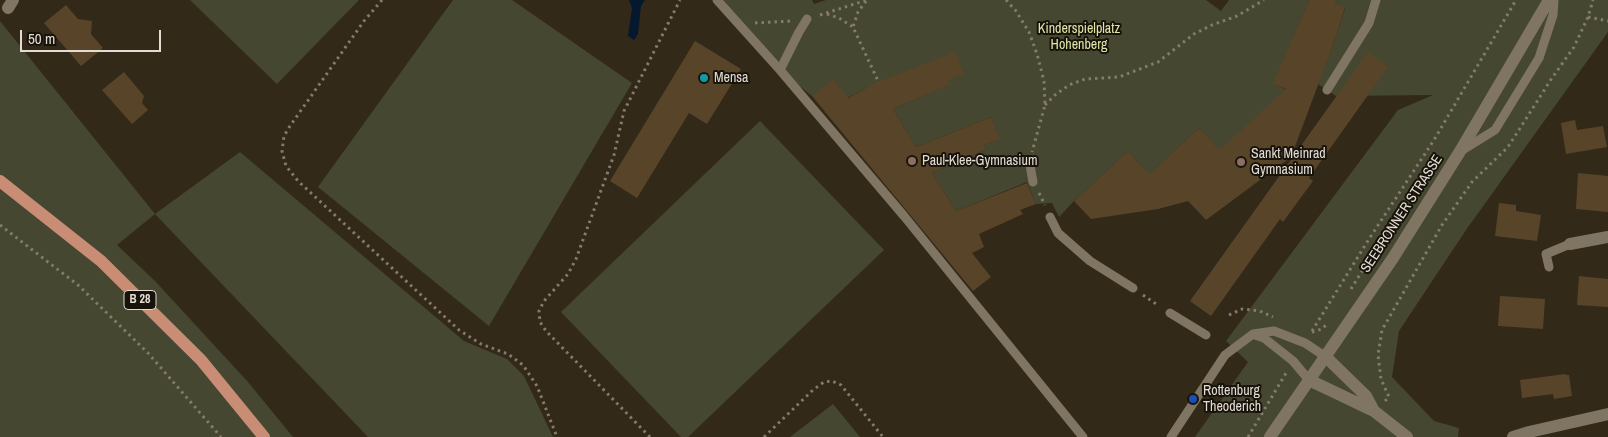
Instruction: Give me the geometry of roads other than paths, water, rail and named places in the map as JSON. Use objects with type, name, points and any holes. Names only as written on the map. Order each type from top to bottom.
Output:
[{"type":"main road","name":"B 28","points":[[0,181],[101,261],[201,360],[264,437]]},
{"type":"street","name":"SEEBRONNER STRASSE","points":[[1270,437],[1393,258],[1459,153],[1549,0]]},
{"type":"street","points":[[1570,244],[1608,238]]},
{"type":"street","points":[[1326,356],[1366,396],[1374,412]]},
{"type":"street","points":[[1309,380],[1374,412],[1405,437]]},
{"type":"street","points":[[1513,437],[1608,414]]},
{"type":"lane","points":[[717,0],[780,70],[904,216],[1083,437]]},
{"type":"lane","points":[[1327,90],[1369,22],[1376,0]]},
{"type":"lane","points":[[1459,153],[1495,130],[1539,58],[1554,15],[1554,0]]},
{"type":"lane","points":[[780,70],[807,19]]},
{"type":"lane","points":[[1030,165],[1033,182]]},
{"type":"lane","points":[[1050,217],[1058,234],[1090,261],[1133,288]]},
{"type":"lane","points":[[1549,268],[1546,254],[1570,244]]},
{"type":"lane","points":[[1170,313],[1206,335]]},
{"type":"lane","points":[[1175,435],[1226,355],[1252,334],[1274,331],[1305,343],[1326,356]]},
{"type":"lane","points":[[1252,334],[1264,338],[1293,361],[1309,380]]},
{"type":"water","points":[[629,0],[645,0],[641,6],[638,34],[634,40],[628,36],[632,8]]},
{"type":"place","name":"Mensa","points":[[704,78]]},
{"type":"place","name":"Paul-Klee-Gymnasium","points":[[912,161]]},
{"type":"place","name":"Sankt Meinrad Gymnasium","points":[[1241,162]]},
{"type":"place","name":"Rottenburg Theoderich","points":[[1193,399]]},
{"type":"park label","name":"Kinderspielplatz Hohenberg","points":[[1079,38]]}]
